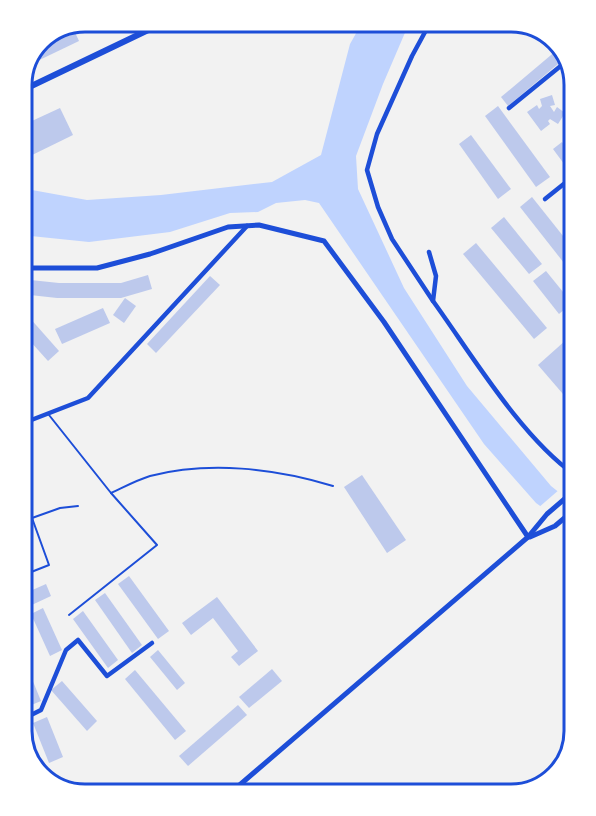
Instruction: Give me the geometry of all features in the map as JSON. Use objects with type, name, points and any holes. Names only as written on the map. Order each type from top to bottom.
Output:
[{"type":"main road","points":[[32,86],[143,32]]},
{"type":"street","points":[[425,32],[377,134],[367,170],[378,207],[392,239],[433,301],[513,412],[564,467]]},
{"type":"street","points":[[509,108],[561,66]]},
{"type":"street","points":[[546,199],[564,184]]},
{"type":"street","points":[[32,268],[97,268],[150,254],[228,227],[259,225],[324,241],[384,322],[528,537]]},
{"type":"street","points":[[32,420],[88,398],[248,226]]},
{"type":"street","points":[[429,252],[436,276],[433,301]]},
{"type":"street","points":[[241,784],[528,537],[547,514],[564,499]]},
{"type":"street","points":[[528,537],[555,526],[564,518]]},
{"type":"street","points":[[32,714],[41,710],[66,650],[78,640],[107,675],[152,643]]},
{"type":"lane","points":[[49,415],[111,493],[157,545],[69,615]]},
{"type":"lane","points":[[111,493],[148,476],[192,469],[254,469],[305,477],[333,486]]},
{"type":"lane","points":[[32,572],[49,565],[32,518],[60,508],[78,506]]},
{"type":"water","points":[[357,32],[405,32],[356,156],[358,189],[404,288],[467,386],[551,486],[564,496],[564,523],[536,503],[484,444],[319,203],[305,200],[276,203],[258,212],[230,213],[170,232],[89,242],[32,236],[32,190],[87,200],[161,195],[272,182],[321,155],[350,44]]},
{"type":"pier","points":[[560,489],[564,492],[564,527],[538,508]]},
{"type":"building","points":[[75,33],[79,41],[37,61],[50,45],[68,34]]},
{"type":"building","points":[[554,53],[559,63],[508,106],[501,97]]},
{"type":"building","points":[[552,95],[555,105],[550,106],[554,112],[557,107],[564,112],[558,124],[550,119],[548,121],[550,124],[541,131],[527,112],[537,105],[539,109],[542,106],[540,99]]},
{"type":"building","points":[[498,106],[550,177],[536,187],[485,116]]},
{"type":"building","points":[[60,108],[73,135],[32,155],[32,121]]},
{"type":"building","points":[[471,135],[511,189],[498,199],[459,144]]},
{"type":"building","points":[[562,142],[564,145],[564,164],[553,149]]},
{"type":"building","points":[[532,197],[564,237],[564,263],[520,207]]},
{"type":"building","points":[[504,217],[542,264],[529,274],[491,228]]},
{"type":"building","points":[[476,243],[547,328],[534,339],[463,254]]},
{"type":"building","points":[[546,271],[564,293],[564,310],[559,314],[533,281]]},
{"type":"building","points":[[148,275],[152,289],[121,298],[57,298],[32,295],[32,280],[59,283],[121,283]]},
{"type":"building","points":[[210,276],[220,285],[156,353],[147,344]]},
{"type":"building","points":[[125,298],[136,306],[124,323],[113,315]]},
{"type":"building","points":[[103,308],[110,323],[62,344],[55,329]]},
{"type":"building","points":[[32,320],[59,351],[48,361],[32,343]]},
{"type":"building","points":[[564,342],[564,395],[538,365]]},
{"type":"building","points":[[362,475],[406,540],[387,553],[344,487]]},
{"type":"building","points":[[129,576],[169,631],[158,639],[118,584]]},
{"type":"building","points":[[46,584],[51,596],[32,605],[32,590]]},
{"type":"building","points":[[105,593],[142,645],[132,653],[95,600]]},
{"type":"building","points":[[217,597],[258,651],[239,666],[231,657],[238,651],[213,618],[191,635],[182,623]]},
{"type":"building","points":[[43,608],[62,650],[50,656],[32,614]]},
{"type":"building","points":[[83,611],[118,660],[108,668],[73,619]]},
{"type":"building","points":[[158,650],[185,683],[177,690],[150,657]]},
{"type":"building","points":[[272,669],[282,681],[249,708],[239,697]]},
{"type":"building","points":[[135,670],[186,731],[175,740],[125,679]]},
{"type":"building","points":[[32,679],[41,701],[32,705]]},
{"type":"building","points":[[62,681],[97,721],[87,731],[51,690]]},
{"type":"building","points":[[238,705],[247,715],[188,766],[179,756]]},
{"type":"building","points":[[47,717],[63,757],[49,763],[33,723]]}]
